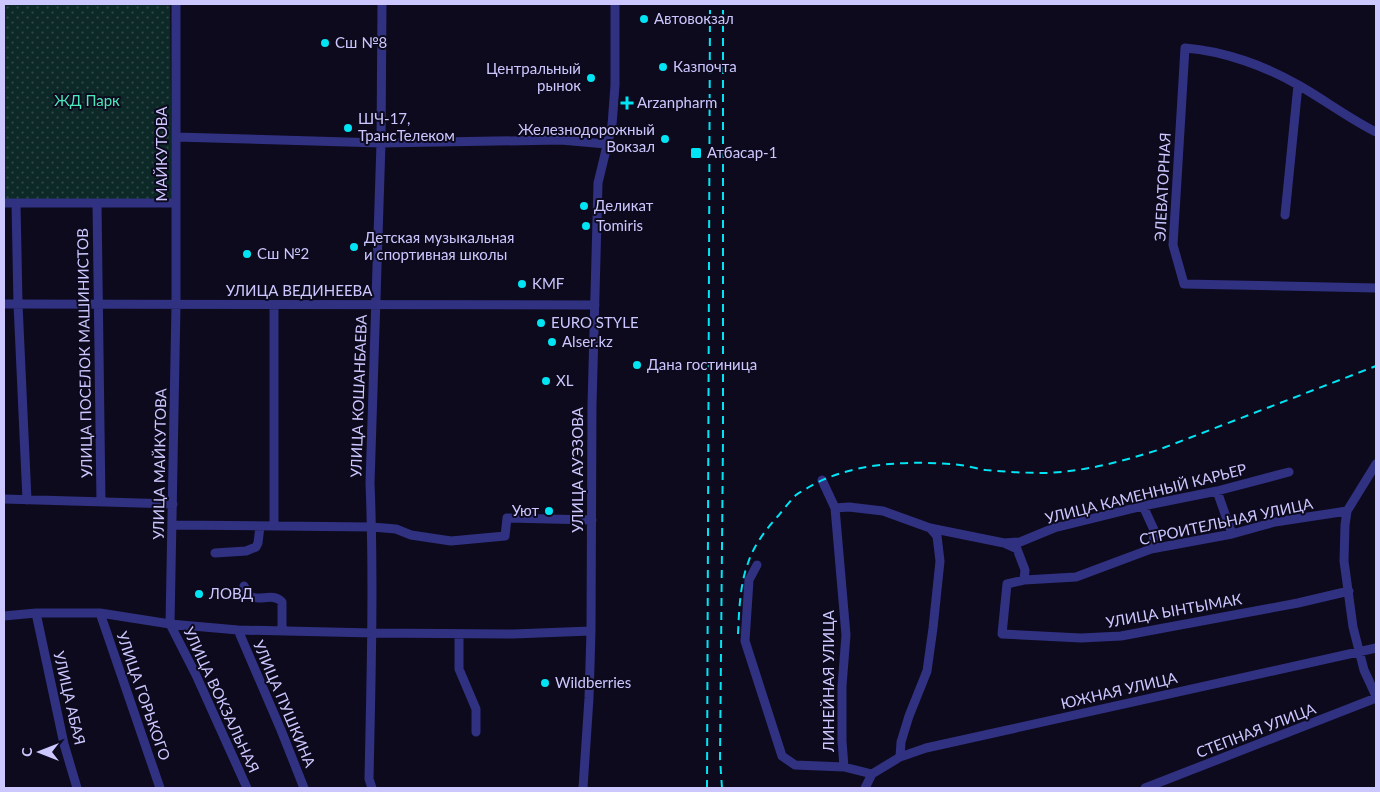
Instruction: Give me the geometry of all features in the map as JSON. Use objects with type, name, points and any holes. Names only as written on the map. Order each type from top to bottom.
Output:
[{"type":"street","name":"МАЙКУТОВА","points":[[176,4],[176,305]]},
{"type":"street","name":"УЛИЦА КОШАНБАЕВА","points":[[372,788],[368,779],[373,633],[370,483],[381,143],[382,4]]},
{"type":"street","name":"УЛИЦА АУЭЗОВА","points":[[582,788],[589,698],[591,631],[592,405],[598,183],[612,125],[615,84],[615,4]]},
{"type":"street","name":"ЭЛЕВАТОРНАЯ","points":[[1298,85],[1257,65],[1203,49],[1184,48],[1173,245],[1184,284],[1376,288]]},
{"type":"street","points":[[1285,215],[1298,85],[1376,132]]},
{"type":"street","points":[[176,137],[381,143],[561,140],[606,144]]},
{"type":"street","points":[[4,203],[176,203]]},
{"type":"street","points":[[16,203],[18,304],[27,500]]},
{"type":"street","name":"УЛИЦА ПОСЕЛОК МАШИНИСТОВ","points":[[97,203],[101,502]]},
{"type":"street","name":"УЛИЦА ВЕДИНЕЕВА","points":[[4,304],[595,305]]},
{"type":"street","name":"УЛИЦА МАЙКУТОВА","points":[[170,624],[176,305]]},
{"type":"street","points":[[274,305],[274,526]]},
{"type":"street","points":[[1376,464],[1347,511],[1344,561],[1353,628],[1364,670],[1376,697]]},
{"type":"street","name":"УЛИЦА КАМЕННЫЙ КАРЬЕР","points":[[835,508],[848,507],[883,512],[930,528],[1004,543],[1020,542],[1054,528],[1143,506],[1217,491],[1289,472]]},
{"type":"street","name":"ЛИНЕЙНАЯ УЛИЦА","points":[[822,480],[835,508],[846,635],[842,686],[844,767],[872,774]]},
{"type":"street","points":[[1217,491],[1232,534]]},
{"type":"street","points":[[4,499],[173,504]]},
{"type":"street","points":[[1143,506],[1155,532],[1152,549]]},
{"type":"street","name":"СТРОИТЕЛЬНАЯ УЛИЦА","points":[[1024,580],[1076,577],[1152,549],[1232,534],[1275,522],[1347,511]]},
{"type":"street","points":[[172,525],[372,527],[396,529],[411,535],[451,541],[505,536],[506,518],[592,520]]},
{"type":"street","points":[[215,553],[246,551],[256,547],[260,526]]},
{"type":"street","points":[[900,758],[901,742],[909,716],[928,671],[940,561],[938,536],[930,528]]},
{"type":"street","points":[[1004,543],[1017,549],[1025,570],[1024,580]]},
{"type":"street","points":[[757,565],[749,580],[745,641],[782,756],[794,765],[844,767]]},
{"type":"street","name":"УЛИЦА ЫНТЫМАК","points":[[1024,580],[1007,584],[1002,634],[1081,638],[1121,636],[1298,603],[1349,591]]},
{"type":"street","points":[[244,586],[248,595],[252,597],[273,598],[282,602],[282,631]]},
{"type":"street","name":"УЛИЦА АБАЯ","points":[[36,614],[64,744],[77,788]]},
{"type":"street","points":[[4,616],[100,614],[170,624],[238,630],[459,634],[591,631]]},
{"type":"street","name":"УЛИЦА ГОРЬКОГО","points":[[100,614],[160,788]]},
{"type":"street","name":"УЛИЦА ВОКЗАЛЬНАЯ","points":[[170,624],[196,675],[247,788]]},
{"type":"street","name":"УЛИЦА ПУШКИНА","points":[[238,630],[304,788]]},
{"type":"street","points":[[459,634],[459,669],[476,710],[476,732]]},
{"type":"street","name":"ЮЖНАЯ УЛИЦА","points":[[872,774],[900,758],[936,745],[1376,648]]},
{"type":"street","name":"СТЕПНАЯ УЛИЦА","points":[[1145,788],[1376,697]]},
{"type":"street","points":[[865,788],[872,774]]},
{"type":"green space","name":"ЖД Парк","points":[[4,4],[170,4],[172,199],[4,199]]},
{"type":"railway","points":[[707,788],[710,4]]},
{"type":"railway","points":[[722,788],[720,759],[723,439],[723,4]]},
{"type":"railway","points":[[738,634],[743,580],[757,544],[796,495],[826,479],[844,472],[902,463],[941,463],[986,470],[1039,473],[1061,472],[1103,465],[1158,450],[1376,366]]},
{"type":"place","name":"Автовокзал","points":[[644,19]]},
{"type":"place","name":"Сш №8","points":[[325,43]]},
{"type":"place","name":"Казпочта","points":[[663,67]]},
{"type":"place","name":"Центральный рынок","points":[[591,78]]},
{"type":"place","name":"Arzanpharm","points":[[627,103]]},
{"type":"place","name":"ШЧ-17, ТрансТелеком","points":[[348,128]]},
{"type":"place","name":"Железнодорожный Вокзал","points":[[665,139]]},
{"type":"place","name":"Атбасар-1","points":[[696,153]]},
{"type":"place","name":"Деликат","points":[[584,206]]},
{"type":"place","name":"Tomiris","points":[[586,226]]},
{"type":"place","name":"Детская музыкальная и спортивная школы","points":[[354,247]]},
{"type":"place","name":"Сш №2","points":[[247,254]]},
{"type":"place","name":"KMF","points":[[522,284]]},
{"type":"place","name":"EURO STYLE","points":[[541,323]]},
{"type":"place","name":"Alser.kz","points":[[552,342]]},
{"type":"place","name":"Дана гостиница","points":[[637,365]]},
{"type":"place","name":"XL","points":[[546,381]]},
{"type":"place","name":"Уют","points":[[549,511]]},
{"type":"place","name":"ЛОВД","points":[[199,594]]},
{"type":"place","name":"Wildberries","points":[[545,683]]}]
